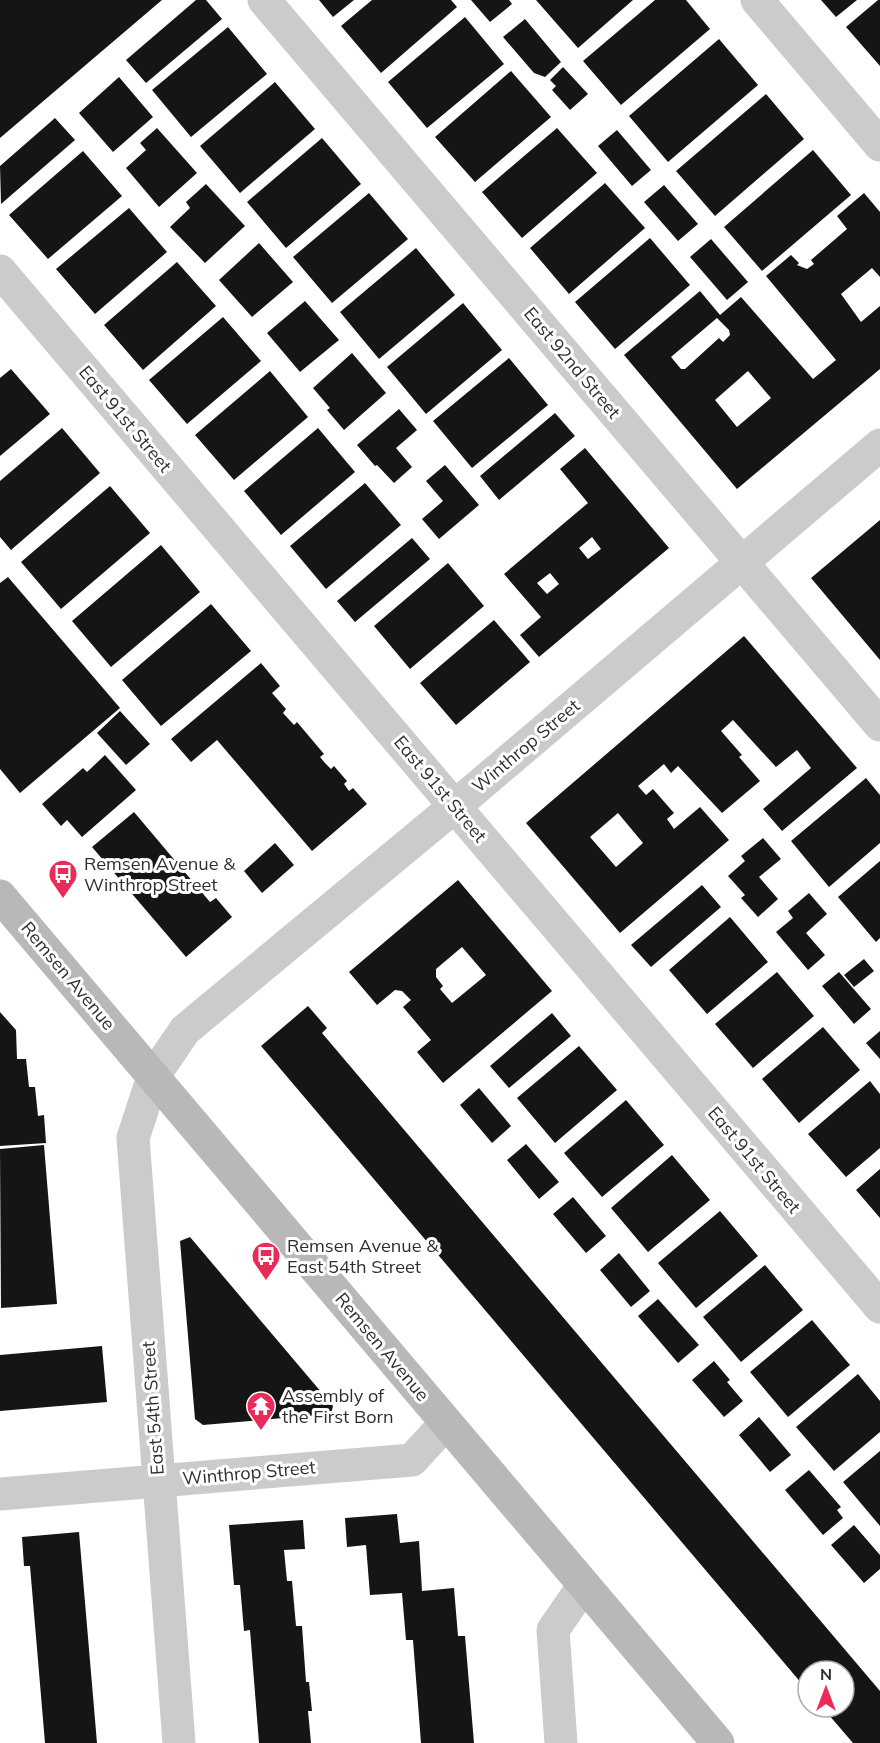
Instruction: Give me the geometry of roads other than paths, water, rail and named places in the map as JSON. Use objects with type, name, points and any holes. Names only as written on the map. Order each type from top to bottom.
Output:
[{"type":"main road","name":"Remsen Avenue","points":[[0,896],[718,1743]]},
{"type":"street","name":"East 92nd Street","points":[[264,0],[880,725]]},
{"type":"street","points":[[758,0],[880,145]]},
{"type":"street","name":"East 91st Street","points":[[0,271],[880,1307]]},
{"type":"street","name":"Winthrop Street","points":[[153,1077],[185,1030],[454,807],[880,445]]},
{"type":"street","name":"East 54th Street","points":[[153,1077],[133,1138],[179,1743]]},
{"type":"street","name":"Winthrop Street","points":[[0,1494],[412,1460],[446,1423]]},
{"type":"street","points":[[561,1743],[553,1630],[584,1585]]},
{"type":"place","name":"Remsen Avenue & Winthrop Street","points":[[63,900]]},
{"type":"place","name":"Remsen Avenue & East 54th Street","points":[[266,1282]]},
{"type":"place","name":"Assembly of the First Born","points":[[261,1432]]}]
